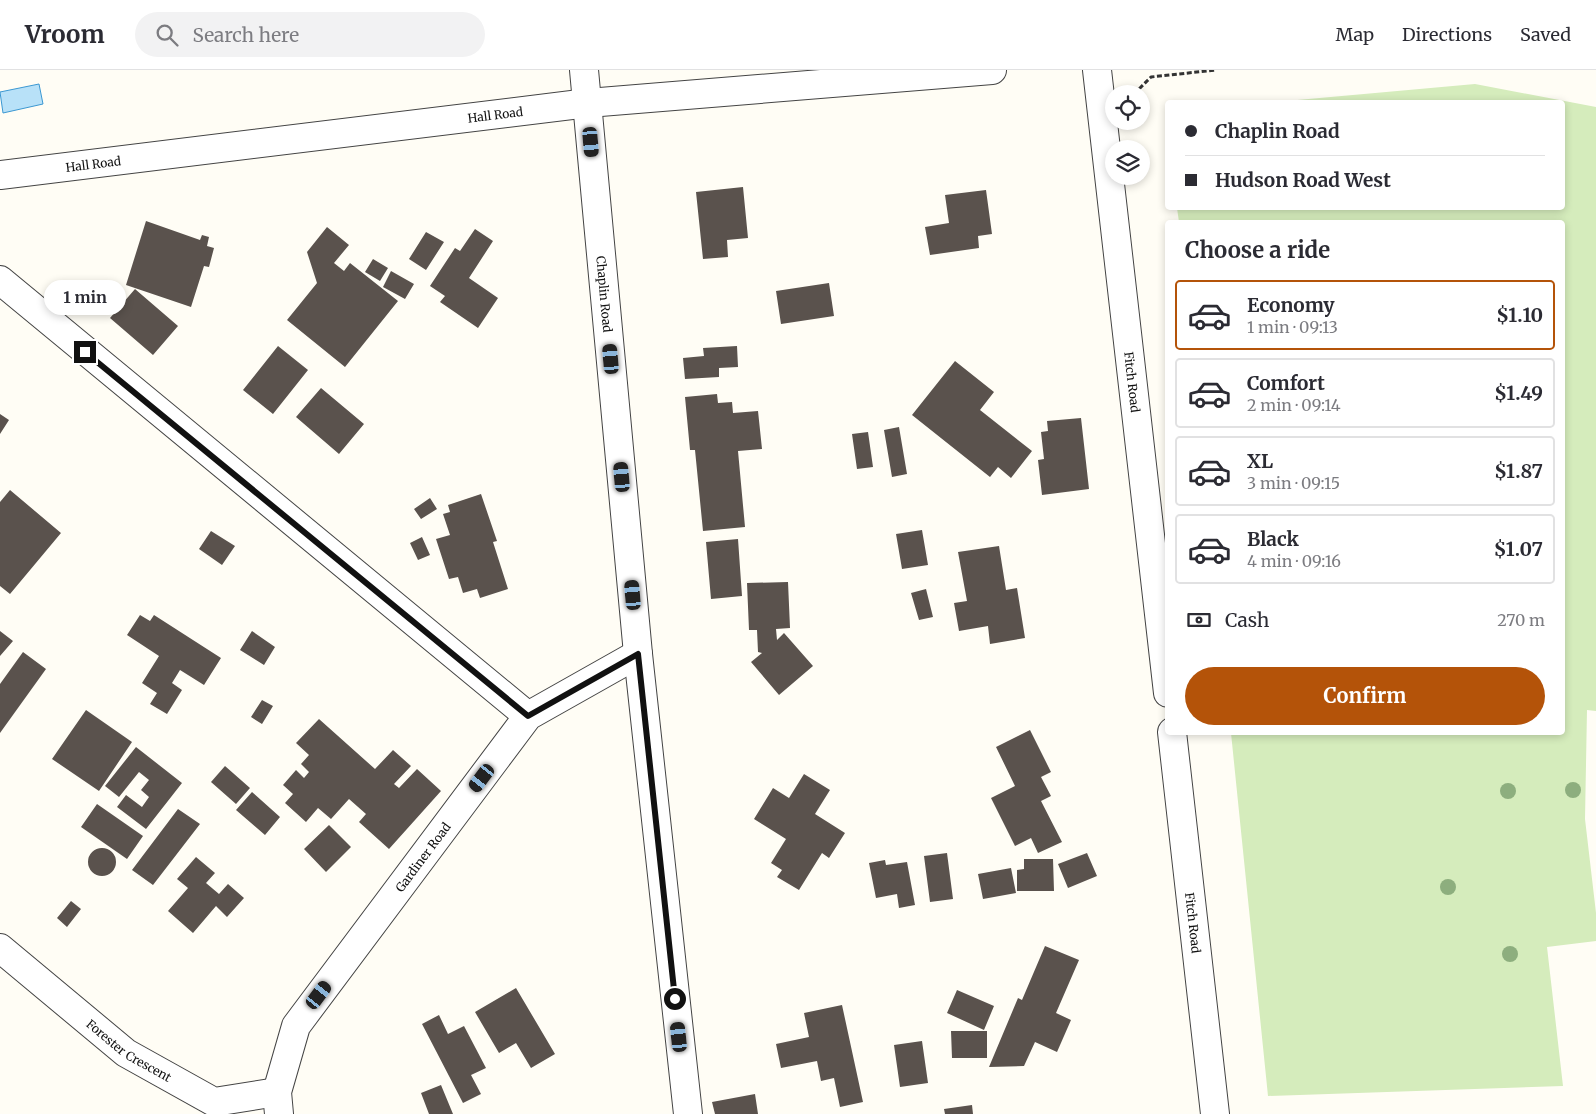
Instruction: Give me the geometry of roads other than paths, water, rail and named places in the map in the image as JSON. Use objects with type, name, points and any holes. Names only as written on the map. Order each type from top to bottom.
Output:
[{"type":"street","name":"Chaplin Road","points":[[584,70],[638,654],[688,1114]]},
{"type":"street","name":"Hall Road","points":[[0,175],[588,103],[992,70]]},
{"type":"street","name":"Fitch Road","points":[[1097,70],[1165,667]]},
{"type":"street","points":[[0,280],[528,716]]},
{"type":"street","name":"Gardiner Road","points":[[278,1103],[296,1026],[528,716],[638,654]]},
{"type":"street","name":"Fitch Road","points":[[1172,735],[1215,1114]]},
{"type":"street","name":"Forester Crescent","points":[[0,948],[126,1053],[214,1102],[278,1103]]},
{"type":"water","points":[[39,84],[43,104],[3,113],[0,92]]}]
